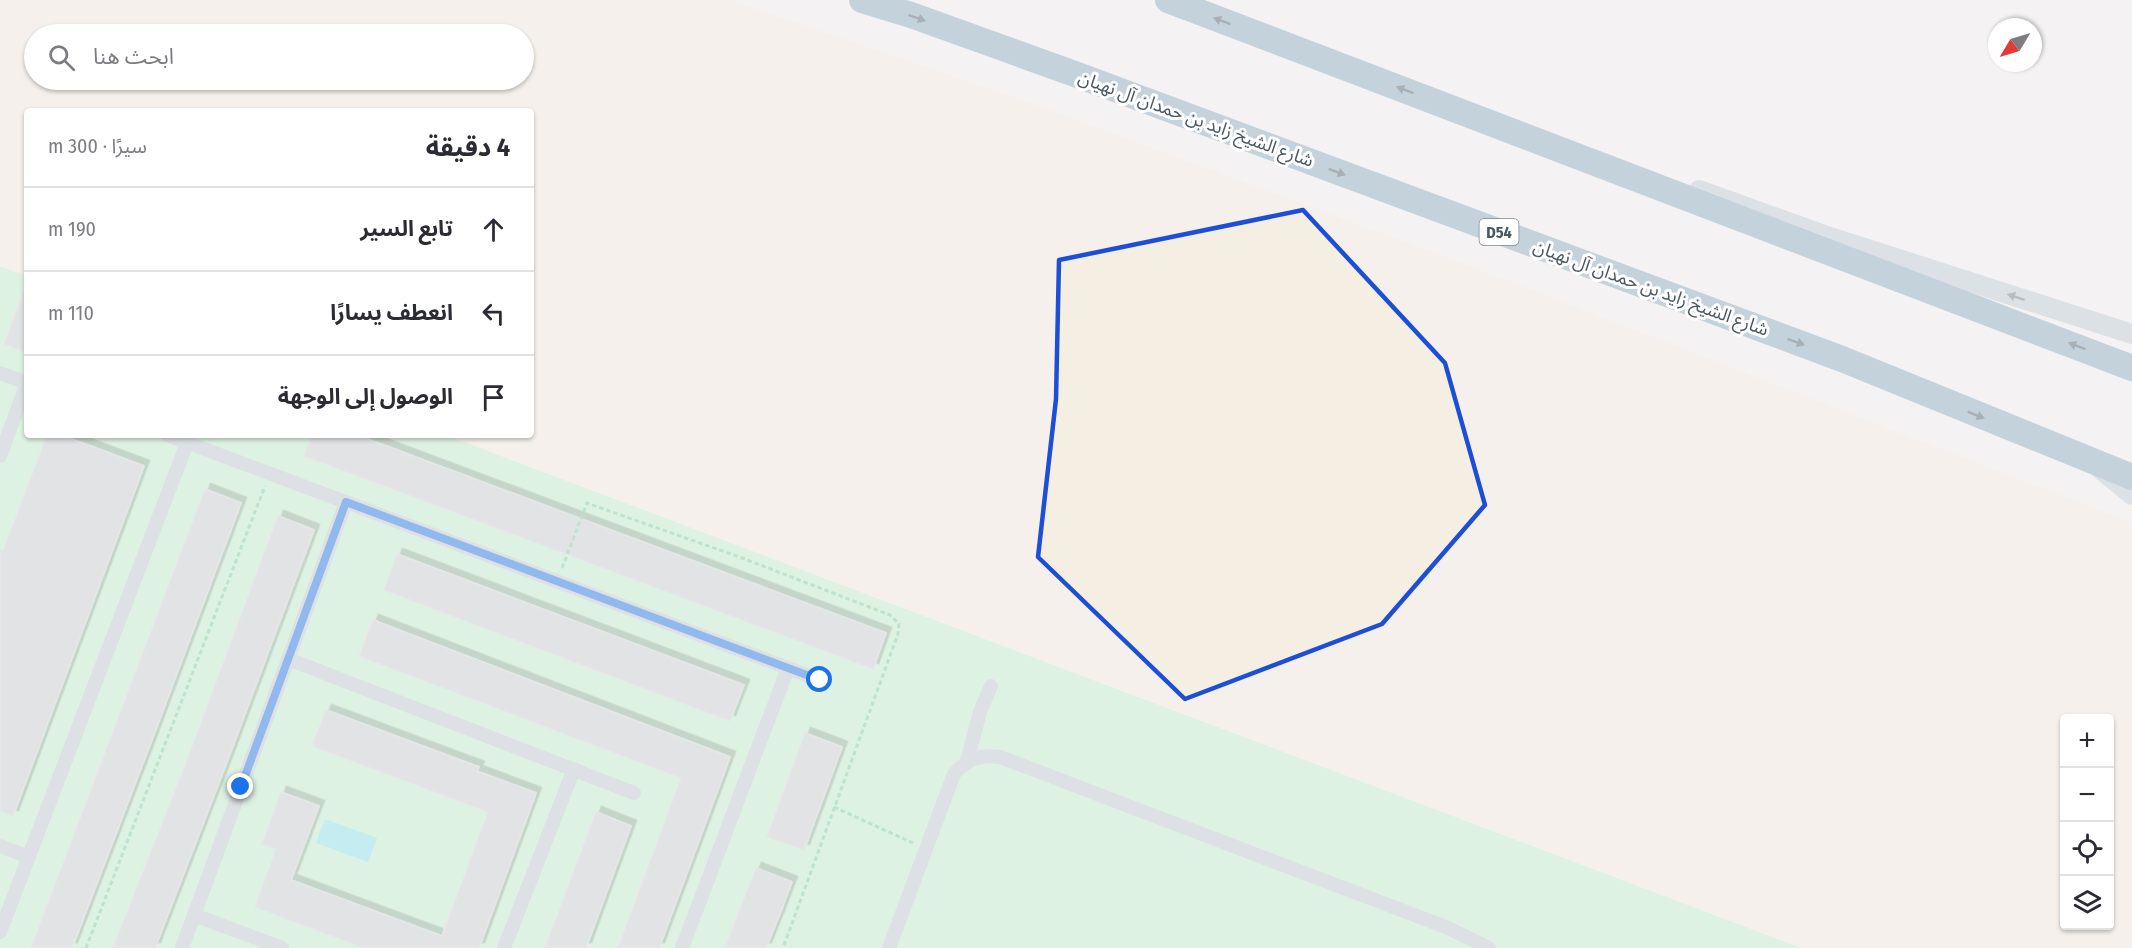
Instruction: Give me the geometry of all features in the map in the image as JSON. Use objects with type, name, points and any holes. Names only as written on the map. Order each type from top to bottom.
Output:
[{"type":"highway","name":"شارع الشيخ زايد بن حمدان آل نهيان","points":[[862,0],[911,15],[1072,73],[1831,355],[2132,477]]},
{"type":"highway","points":[[1168,0],[2132,368]]},
{"type":"street","points":[[1439,103],[1492,113],[1824,235],[2132,334]]},
{"type":"street","points":[[0,372],[24,382]]},
{"type":"street","points":[[0,456],[24,391]]},
{"type":"street","points":[[174,438],[820,680]]},
{"type":"street","points":[[0,932],[187,443]]},
{"type":"street","points":[[2092,462],[2132,495]]},
{"type":"street","points":[[182,948],[346,502]]},
{"type":"street","points":[[288,659],[634,793]]},
{"type":"street","points":[[682,948],[788,668]]},
{"type":"street","points":[[967,762],[980,712],[991,686]]},
{"type":"street","points":[[894,947],[925,849],[950,782],[960,767],[983,756],[1000,757],[1446,927],[1489,948]]},
{"type":"street","points":[[504,948],[574,770]]},
{"type":"street","points":[[0,846],[29,857]]},
{"type":"street","points":[[194,915],[282,948]]},
{"type":"path","points":[[86,948],[270,474]]},
{"type":"path","points":[[834,807],[925,849]]},
{"type":"highlighted area","points":[[1303,210],[1445,363],[1485,505],[1382,624],[1185,699],[1038,557],[1056,399],[1059,260]]},
{"type":"green space","points":[[0,266],[24,275],[24,438],[454,438],[1802,948],[0,948]]},
{"type":"sand","points":[[0,0],[730,0],[1031,103],[1462,263],[2132,523],[2132,948],[1802,948],[454,438],[534,438],[534,108],[24,108],[24,275],[0,266]]},
{"type":"water","points":[[325,819],[377,838],[368,862],[316,843]]},
{"type":"building","points":[[24,291],[24,352],[4,344]]},
{"type":"building","points":[[46,438],[69,438],[144,466],[13,816],[0,811],[0,550],[3,551]]},
{"type":"building","points":[[311,438],[365,438],[886,633],[873,669],[304,456]]},
{"type":"building","points":[[205,489],[241,503],[150,745],[72,948],[31,948]]},
{"type":"building","points":[[278,516],[314,530],[230,754],[155,948],[113,948],[186,763]]},
{"type":"building","points":[[397,554],[744,685],[730,721],[384,590]]},
{"type":"building","points":[[373,620],[730,757],[659,948],[618,948],[681,778],[359,656]]},
{"type":"building","points":[[326,710],[479,767],[477,771],[536,793],[479,948],[364,948],[255,907],[276,849],[262,844],[281,792],[319,806],[291,880],[442,936],[488,812],[312,746]]},
{"type":"building","points":[[805,733],[842,747],[804,850],[767,837]]},
{"type":"building","points":[[596,812],[631,826],[586,948],[545,948]]},
{"type":"building","points":[[756,868],[792,882],[779,916],[766,948],[725,948]]},
{"type":"route","points":[[241,787],[346,502],[820,680]]}]
